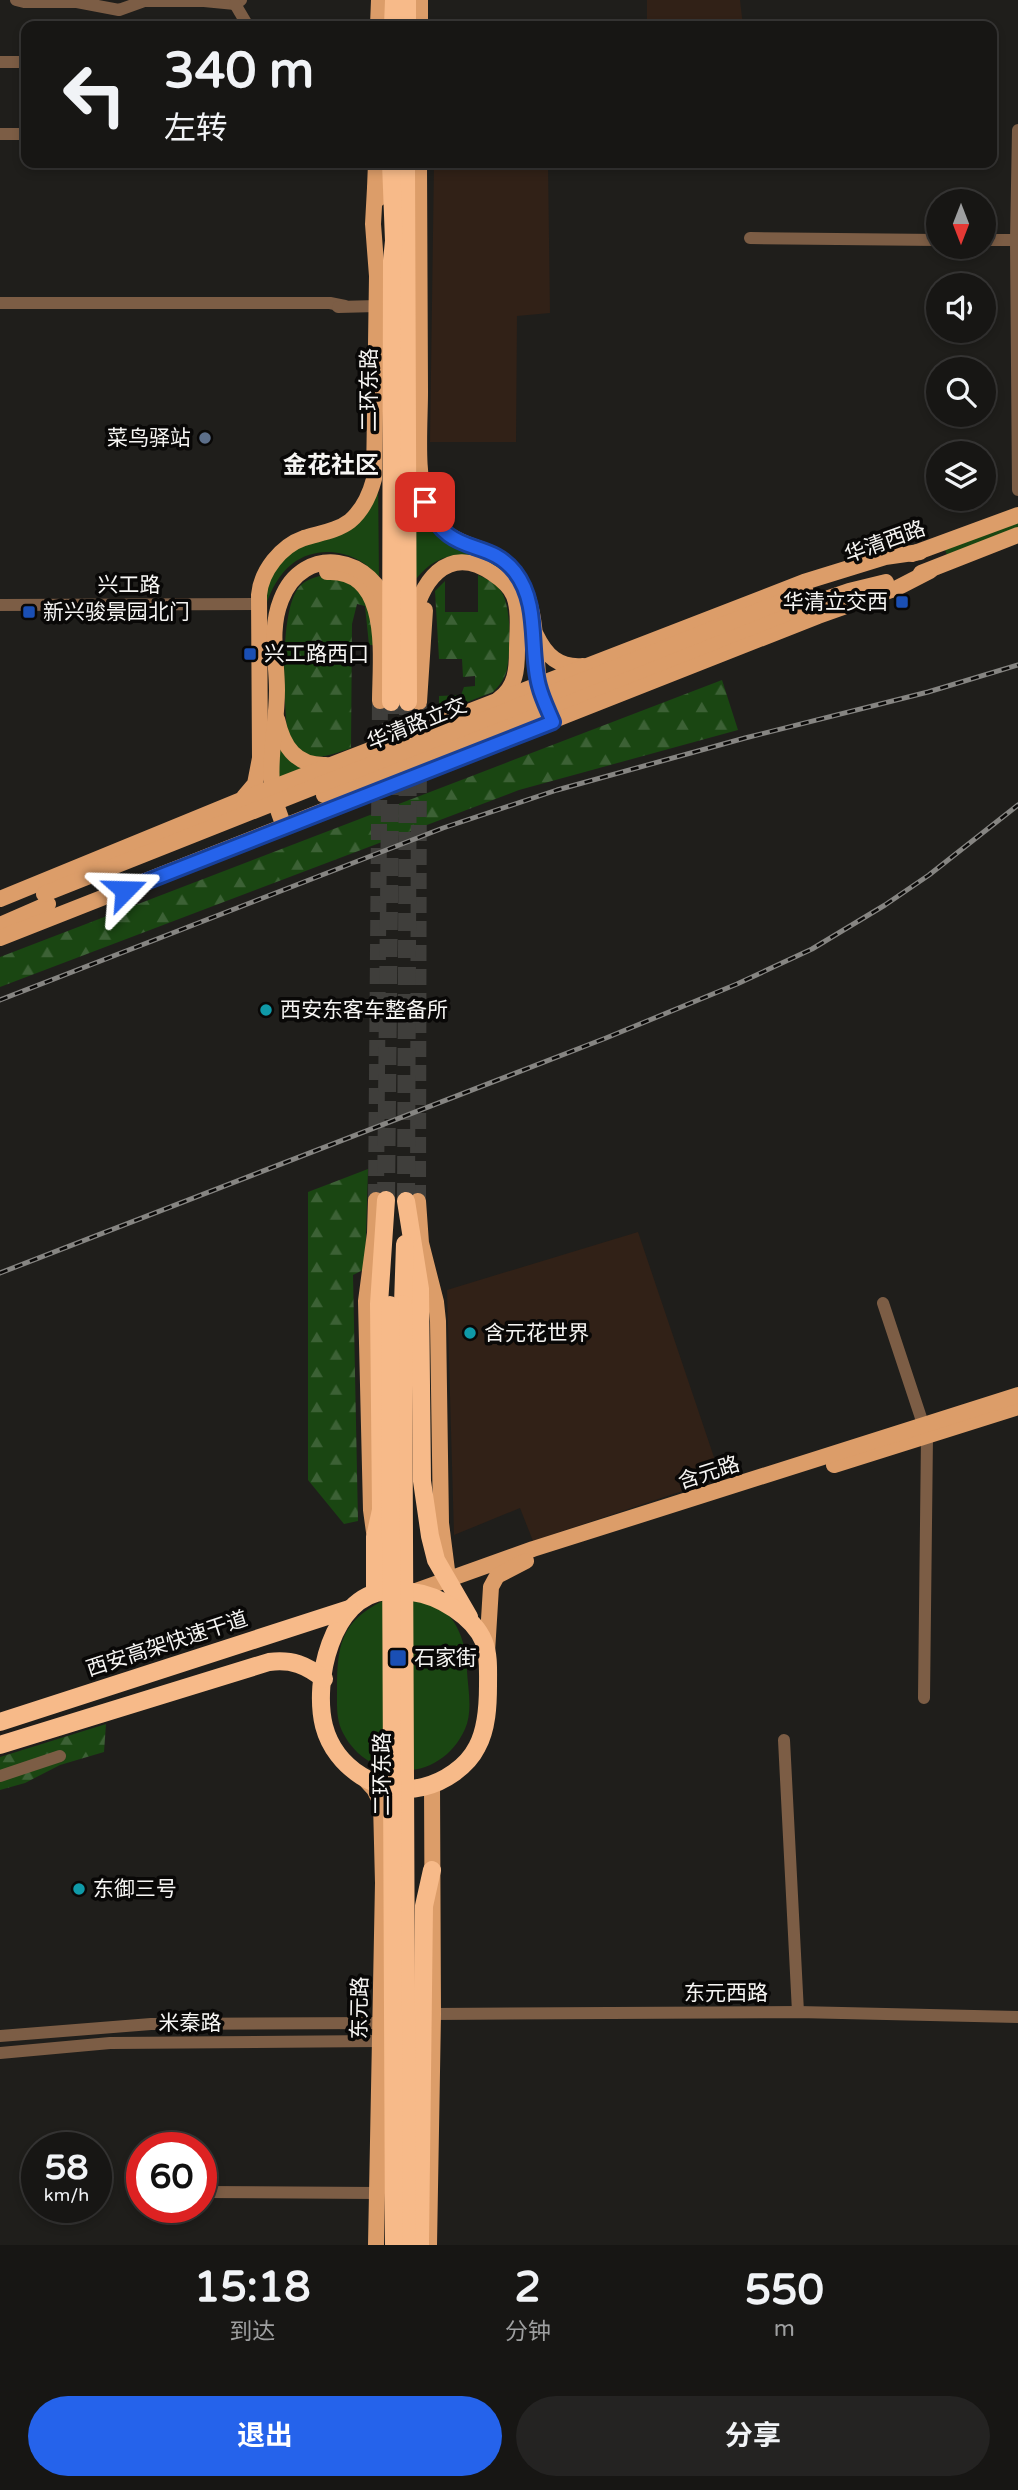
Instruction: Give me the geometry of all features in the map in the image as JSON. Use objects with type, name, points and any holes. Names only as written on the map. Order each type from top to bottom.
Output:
[{"type":"highway","name":"二环东路","points":[[391,168],[394,241],[399,261],[408,666],[399,702]]},
{"type":"highway","name":"二环东路","points":[[399,702],[391,628],[399,261],[414,168]]},
{"type":"highway","points":[[381,1200],[396,1304]]},
{"type":"highway","points":[[396,1304],[412,1202]]},
{"type":"highway","points":[[412,1202],[420,1289],[422,1480],[425,1509],[436,1560],[483,1640],[487,1655],[487,1709],[478,1747],[460,1768],[432,1785],[400,1790],[375,1784],[342,1758],[329,1739],[322,1716],[324,1679],[332,1639],[349,1609],[360,1599],[375,1592],[413,1592],[442,1602],[478,1632]]},
{"type":"highway","points":[[375,1592],[375,1537],[381,1510],[379,1304],[385,1228]]},
{"type":"highway","name":"二环东路","points":[[394,2245],[396,1304]]},
{"type":"highway","name":"二环东路","points":[[396,1304],[407,2245]]},
{"type":"highway","name":"西安高架快速干道","points":[[0,1722],[349,1609]]},
{"type":"highway","points":[[0,1745],[269,1662],[299,1663],[324,1679]]},
{"type":"highway","points":[[420,2245],[424,1906],[432,1870]]},
{"type":"highway","points":[[383,1883],[387,1909],[385,2245]]},
{"type":"main road","points":[[378,21],[379,0]]},
{"type":"main road","points":[[419,21],[420,0]]},
{"type":"main road","points":[[276,830],[263,782],[260,749],[259,604],[262,579],[277,558],[298,541],[329,531],[350,520],[360,510],[372,488],[375,459],[377,306],[373,216],[376,168]]},
{"type":"main road","points":[[415,168],[421,477],[425,502],[435,523],[445,533],[495,556],[514,570],[526,594],[532,620],[539,685],[553,722]]},
{"type":"main road","points":[[375,188],[385,241],[399,261]]},
{"type":"main road","name":"华清西路","points":[[807,599],[1018,515]]},
{"type":"main road","name":"华清西路","points":[[807,599],[930,571],[1018,535]]},
{"type":"main road","points":[[0,900],[230,805],[263,782],[354,757],[804,583],[885,557],[920,552]]},
{"type":"main road","points":[[277,687],[273,650],[278,608],[290,582],[310,567],[335,562],[352,565],[362,571],[383,595],[391,628]]},
{"type":"main road","points":[[408,666],[416,605],[425,585],[436,573],[451,564],[468,563],[481,566],[508,586],[515,601],[517,661],[512,686],[506,694],[491,704]]},
{"type":"main road","points":[[0,938],[818,616],[897,588],[930,571]]},
{"type":"main road","points":[[399,702],[432,591],[441,581],[457,573],[484,572],[499,578]]},
{"type":"main road","points":[[263,782],[276,716],[285,607],[290,594],[299,583],[310,576],[339,573],[362,584],[369,592],[399,702]]},
{"type":"main road","name":"华清路立交","points":[[46,899],[807,599]]},
{"type":"main road","points":[[532,620],[543,648],[555,661],[574,667],[596,664]]},
{"type":"main road","points":[[276,716],[285,743],[302,761],[320,765],[373,755],[381,778],[374,792]]},
{"type":"main road","points":[[430,727],[423,736],[430,760],[437,765],[443,765]]},
{"type":"main road","points":[[0,910],[46,899]]},
{"type":"main road","points":[[0,925],[46,899]]},
{"type":"main road","points":[[375,1537],[371,1510],[366,1301],[381,1200]]},
{"type":"main road","points":[[412,1202],[437,1311],[441,1522],[448,1581]]},
{"type":"main road","name":"含元路","points":[[487,1655],[490,1592],[494,1581],[503,1572],[538,1557],[925,1430],[1018,1395]]},
{"type":"main road","name":"含元路","points":[[413,1592],[501,1560],[925,1430],[1018,1407]]},
{"type":"main road","points":[[425,1509],[450,1554],[462,1560],[501,1560]]},
{"type":"main road","name":"东元路","points":[[363,1777],[374,1789],[381,1803],[383,1883],[376,2245]]},
{"type":"main road","points":[[429,2245],[433,2014],[432,1785]]},
{"type":"street","points":[[16,0],[77,2],[119,10],[144,1],[238,2],[246,21]]},
{"type":"street","points":[[0,61],[21,62]]},
{"type":"street","points":[[1018,130],[1018,490]]},
{"type":"street","points":[[0,134],[21,134]]},
{"type":"street","points":[[750,239],[926,240]]},
{"type":"street","points":[[996,240],[1016,240]]},
{"type":"street","points":[[0,303],[330,303],[345,306]]},
{"type":"street","points":[[295,309],[377,306]]},
{"type":"street","name":"兴工路","points":[[0,605],[259,604]]},
{"type":"street","points":[[883,1303],[925,1430],[924,1698]]},
{"type":"street","points":[[784,1740],[797,2012]]},
{"type":"street","points":[[0,1776],[60,1756]]},
{"type":"street","name":"东元西路","points":[[433,2014],[797,2012],[1018,2017]]},
{"type":"street","name":"米秦路","points":[[0,2036],[151,2024],[380,2023]]},
{"type":"street","name":"米秦路","points":[[0,2053],[110,2043],[381,2041]]},
{"type":"street","points":[[217,2192],[377,2193]]},
{"type":"shaded area","points":[[647,0],[740,0],[742,21],[647,21]]},
{"type":"shaded area","points":[[434,168],[548,168],[550,313],[517,316],[516,442],[430,442]]},
{"type":"shaded area","points":[[638,1232],[721,1478],[533,1541],[520,1508],[454,1535],[447,1290]]},
{"type":"green space","points":[[378,474],[379,578],[361,561],[350,556],[326,552],[314,554],[303,557],[287,568],[276,583],[266,605],[263,595],[275,567],[292,551],[335,533]]},
{"type":"green space","points":[[415,499],[432,527],[494,563],[506,574],[462,555],[436,561],[416,579]]},
{"type":"green space","points":[[1018,521],[1018,527],[947,555],[945,550]]},
{"type":"green space","points":[[330,574],[350,579],[369,606],[374,645],[369,645],[365,606],[357,604],[352,624],[351,748],[330,755],[313,756],[299,749],[287,730],[284,677],[286,633],[293,597],[300,586],[310,579]]},
{"type":"green space","points":[[478,575],[497,586],[505,598],[510,631],[506,673],[493,692],[439,713],[439,696],[461,695],[464,687],[475,686],[475,676],[463,677],[462,659],[439,659],[435,591],[445,581],[445,612],[478,612]]},
{"type":"green space","points":[[722,680],[738,730],[519,790],[0,987],[0,957]]},
{"type":"green space","points":[[276,741],[303,768],[277,778]]},
{"type":"green space","points":[[368,1169],[365,1269],[353,1275],[358,1521],[344,1524],[308,1480],[308,1192]]},
{"type":"green space","points":[[384,1600],[417,1600],[434,1605],[451,1618],[464,1648],[469,1700],[465,1729],[454,1747],[440,1760],[423,1768],[405,1771],[387,1769],[370,1762],[355,1750],[339,1723],[337,1675],[344,1637],[358,1617]]},
{"type":"green space","points":[[106,1724],[104,1752],[60,1765],[25,1783],[0,1790],[0,1757]]},
{"type":"tunnel","points":[[376,1200],[380,701]]},
{"type":"tunnel","points":[[386,1200],[391,702]]},
{"type":"tunnel","points":[[406,1201],[408,702]]},
{"type":"tunnel","points":[[418,1201],[419,702]]},
{"type":"railway","points":[[0,1000],[443,828],[557,790],[745,738],[928,692],[1018,665]]},
{"type":"railway","points":[[0,1273],[606,1038],[737,984],[812,949],[885,905],[929,875],[1018,805]]},
{"type":"place","name":"菜鸟驿站","points":[[205,438]]},
{"type":"place","name":"华清立交西","points":[[902,602]]},
{"type":"place","name":"新兴骏景园北门","points":[[29,612]]},
{"type":"place","name":"兴工路西口","points":[[250,654]]},
{"type":"place","name":"西安东客车整备所","points":[[266,1010]]},
{"type":"place","name":"含元花世界","points":[[470,1333]]},
{"type":"place","name":"石家街","points":[[398,1658]]},
{"type":"place","name":"东御三号","points":[[79,1889]]},
{"type":"district","name":"金花社区","points":[[331,465]]},
{"type":"route","points":[[125,890],[553,722],[539,685],[530,608],[518,576],[509,565],[495,556],[456,541],[441,530],[425,502]]}]
